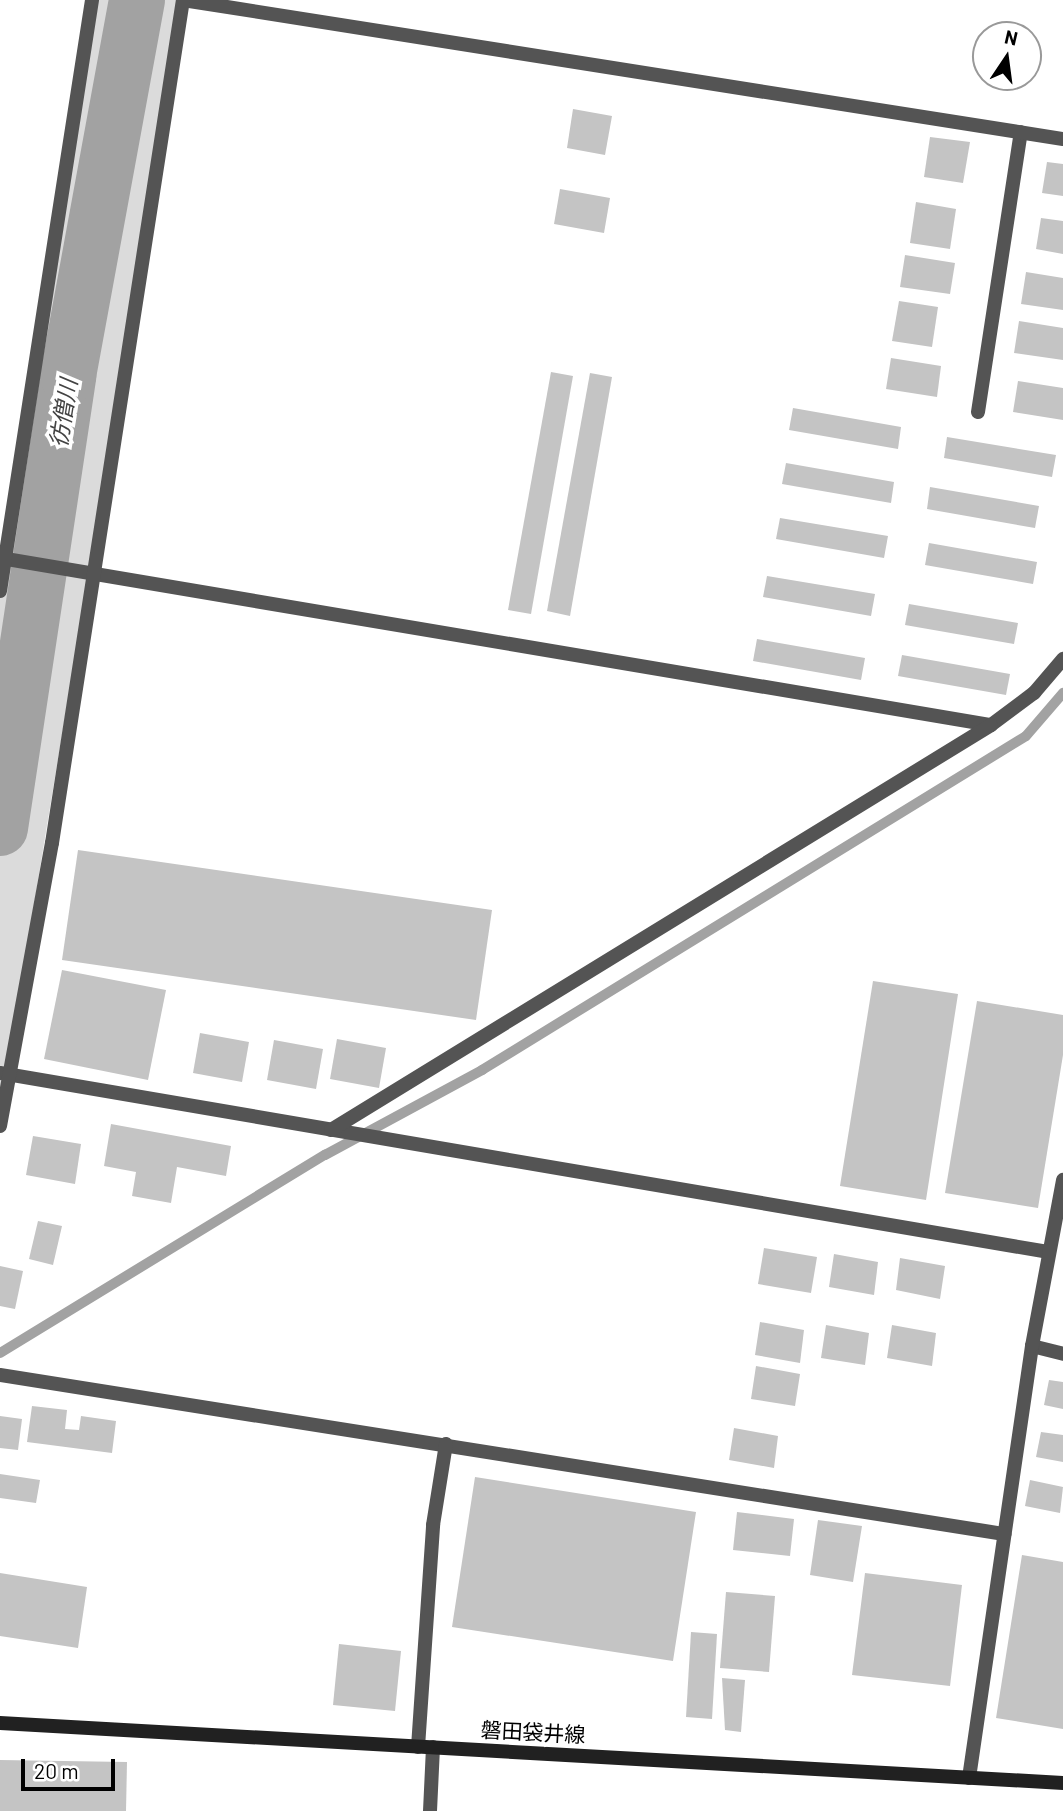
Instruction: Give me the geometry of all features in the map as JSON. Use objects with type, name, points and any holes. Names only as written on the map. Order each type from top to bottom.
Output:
[{"type":"main road","name":"磐田袋井線","points":[[0,1723],[1063,1783]]},
{"type":"street","points":[[0,591],[2,558],[92,0]]},
{"type":"street","points":[[0,1126],[5,1074],[91,572],[183,0],[1063,139]]},
{"type":"street","points":[[978,412],[1021,132]]},
{"type":"street","points":[[2,558],[991,724]]},
{"type":"street","points":[[331,1130],[991,724],[1034,693],[1063,660]]},
{"type":"street","points":[[5,1074],[1048,1252]]},
{"type":"street","points":[[969,1777],[1032,1346],[1063,1180]]},
{"type":"street","points":[[1032,1346],[1063,1354]]},
{"type":"street","points":[[0,1375],[1004,1534]]},
{"type":"street","points":[[430,1811],[426,1747],[433,1525],[446,1444]]},
{"type":"shaded area","points":[[94,0],[183,0],[0,1111],[0,591]]},
{"type":"building","points":[[573,109],[612,116],[605,155],[567,148]]},
{"type":"building","points":[[930,137],[970,142],[963,183],[924,177]]},
{"type":"building","points":[[1047,162],[1063,164],[1063,196],[1042,193]]},
{"type":"building","points":[[560,189],[610,198],[604,233],[554,224]]},
{"type":"building","points":[[916,202],[956,209],[950,249],[910,243]]},
{"type":"building","points":[[1041,218],[1063,221],[1063,254],[1036,249]]},
{"type":"building","points":[[905,255],[955,263],[950,294],[900,287]]},
{"type":"building","points":[[1026,272],[1063,278],[1063,310],[1021,304]]},
{"type":"building","points":[[899,301],[938,307],[932,347],[892,341]]},
{"type":"building","points":[[1019,321],[1063,328],[1063,360],[1014,353]]},
{"type":"building","points":[[891,358],[941,366],[937,397],[886,389]]},
{"type":"building","points":[[551,372],[573,376],[531,614],[508,610]]},
{"type":"building","points":[[590,373],[612,377],[570,616],[547,611]]},
{"type":"building","points":[[1018,381],[1063,388],[1063,420],[1013,412]]},
{"type":"building","points":[[793,408],[901,427],[898,449],[789,430]]},
{"type":"building","points":[[947,437],[1056,455],[1052,477],[944,458]]},
{"type":"building","points":[[786,463],[894,482],[891,503],[782,484]]},
{"type":"building","points":[[930,487],[1039,506],[1035,528],[927,509]]},
{"type":"building","points":[[780,518],[888,536],[884,558],[776,539]]},
{"type":"building","points":[[929,543],[1037,562],[1033,584],[925,565]]},
{"type":"building","points":[[767,576],[875,594],[871,616],[763,597]]},
{"type":"building","points":[[909,604],[1018,623],[1014,644],[905,625]]},
{"type":"building","points":[[757,639],[865,658],[861,680],[753,661]]},
{"type":"building","points":[[902,655],[1010,674],[1006,695],[898,676]]},
{"type":"building","points":[[78,850],[492,910],[476,1020],[62,960]]},
{"type":"building","points":[[62,970],[166,990],[148,1080],[44,1059]]},
{"type":"building","points":[[873,981],[958,994],[926,1200],[840,1186]]},
{"type":"building","points":[[977,1001],[1063,1015],[1063,1055],[1038,1208],[945,1193]]},
{"type":"building","points":[[200,1033],[249,1042],[242,1082],[193,1073]]},
{"type":"building","points":[[337,1039],[386,1048],[379,1088],[330,1079]]},
{"type":"building","points":[[274,1040],[323,1049],[316,1089],[267,1080]]},
{"type":"building","points":[[111,1124],[231,1146],[226,1176],[177,1167],[171,1203],[132,1196],[136,1172],[104,1166]]},
{"type":"building","points":[[33,1136],[81,1144],[75,1184],[26,1175]]},
{"type":"building","points":[[38,1221],[62,1226],[53,1265],[29,1259]]},
{"type":"building","points":[[764,1248],[817,1257],[811,1293],[758,1284]]},
{"type":"building","points":[[834,1254],[878,1262],[874,1295],[829,1287]]},
{"type":"building","points":[[900,1258],[945,1266],[940,1299],[896,1290]]},
{"type":"building","points":[[0,1266],[23,1271],[15,1309],[0,1306]]},
{"type":"building","points":[[760,1322],[804,1330],[800,1363],[755,1355]]},
{"type":"building","points":[[826,1325],[869,1333],[865,1365],[821,1358]]},
{"type":"building","points":[[892,1325],[936,1333],[932,1366],[887,1358]]},
{"type":"building","points":[[756,1366],[800,1374],[795,1406],[751,1399]]},
{"type":"building","points":[[1049,1380],[1063,1382],[1063,1409],[1044,1405]]},
{"type":"building","points":[[32,1406],[67,1410],[65,1429],[79,1430],[81,1416],[116,1421],[112,1453],[27,1442]]},
{"type":"building","points":[[0,1416],[22,1419],[18,1450],[0,1448]]},
{"type":"building","points":[[734,1428],[778,1436],[774,1468],[729,1460]]},
{"type":"building","points":[[1041,1432],[1063,1435],[1063,1462],[1036,1457]]},
{"type":"building","points":[[0,1474],[40,1480],[36,1503],[0,1498]]},
{"type":"building","points":[[475,1477],[696,1512],[673,1661],[452,1627]]},
{"type":"building","points":[[1030,1480],[1063,1487],[1060,1513],[1025,1506]]},
{"type":"building","points":[[737,1512],[794,1519],[790,1556],[733,1550]]},
{"type":"building","points":[[818,1520],[862,1526],[853,1582],[810,1575]]},
{"type":"building","points":[[1022,1555],[1063,1562],[1063,1729],[996,1718]]},
{"type":"building","points":[[0,1573],[87,1587],[78,1648],[0,1636]]},
{"type":"building","points":[[865,1573],[962,1585],[950,1686],[852,1675]]},
{"type":"building","points":[[726,1592],[775,1596],[769,1672],[720,1668]]},
{"type":"building","points":[[691,1632],[717,1634],[712,1719],[686,1717]]},
{"type":"building","points":[[339,1644],[401,1651],[395,1711],[333,1705]]},
{"type":"building","points":[[722,1678],[745,1680],[741,1732],[725,1730]]},
{"type":"building","points":[[0,1760],[127,1762],[126,1811],[0,1811]]},
{"type":"waterway","name":"彷僧川","points":[[0,828],[68,376],[137,0]]},
{"type":"waterway","points":[[0,1353],[325,1155],[482,1070],[1026,736],[1063,693]]}]
